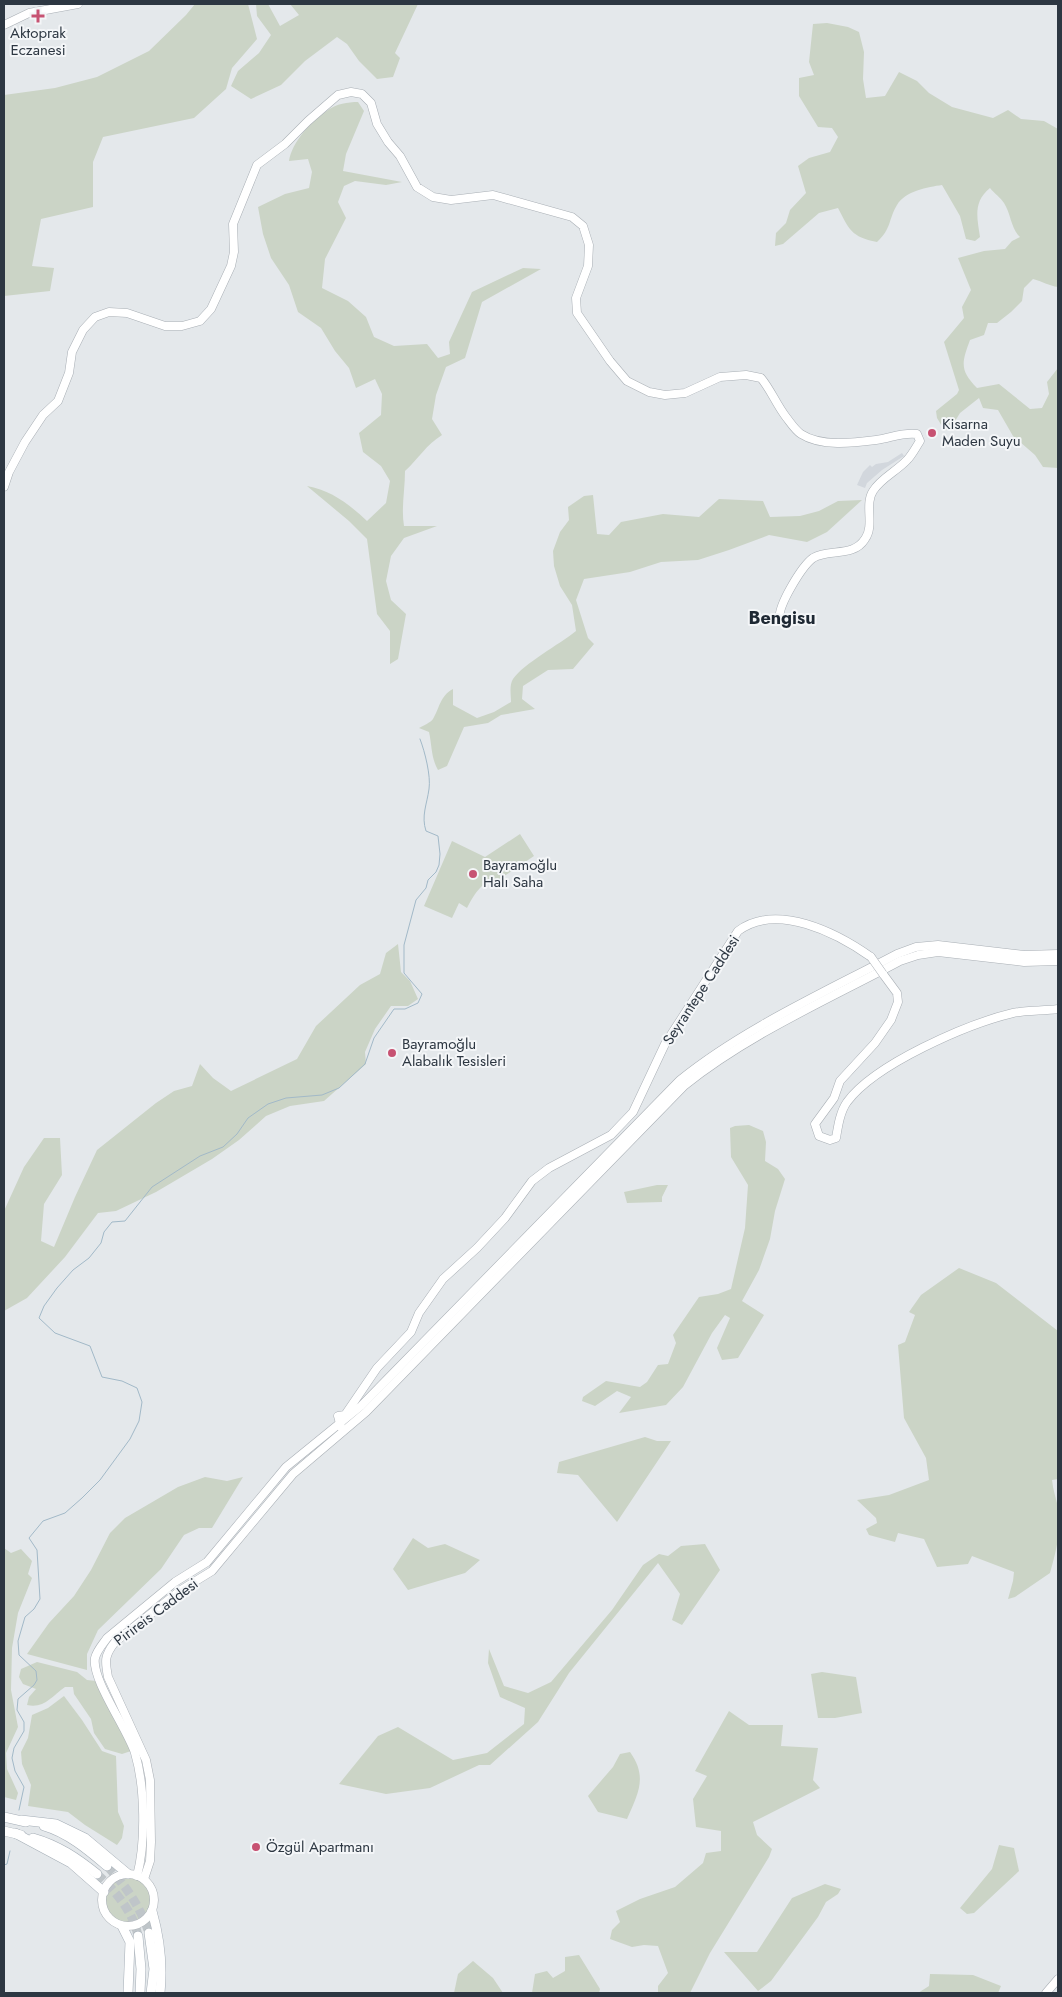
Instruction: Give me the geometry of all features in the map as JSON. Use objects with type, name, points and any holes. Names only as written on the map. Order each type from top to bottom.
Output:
[{"type":"main road","points":[[4,1817],[56,1824],[85,1838],[133,1874]]},
{"type":"main road","points":[[22,1820],[52,1829],[80,1844],[107,1866]]},
{"type":"main road","points":[[4,1831],[48,1842],[74,1855],[97,1874]]},
{"type":"main road","points":[[16,1833],[71,1863],[101,1890]]},
{"type":"main road","points":[[152,1911],[159,1936],[162,1966],[160,1993]]},
{"type":"main road","points":[[122,1926],[130,1942],[128,1993]]},
{"type":"main road","points":[[150,1933],[154,1969],[151,1993]]},
{"type":"main road","points":[[138,1936],[141,1968],[140,1993]]},
{"type":"street","points":[[4,25],[29,13],[78,4]]},
{"type":"street","points":[[4,487],[8,472],[25,442],[43,415],[58,400],[69,373],[72,352],[83,330],[95,317],[109,312],[127,313],[165,326],[182,326],[200,321],[211,308],[231,266],[234,252],[233,224],[257,164],[285,144],[338,95],[351,92],[362,94],[371,103],[377,124],[388,142],[400,156],[417,187],[433,197],[451,200],[493,195],[572,217],[583,226],[590,245],[588,266],[576,298],[577,313],[610,361],[627,381],[649,392],[665,395],[685,393],[720,377],[746,375],[761,378],[770,389],[785,416],[800,433],[809,438],[833,443],[878,440],[907,432],[918,434],[920,441],[908,460],[873,490],[870,499],[870,520],[866,538],[861,544],[846,551],[820,555],[812,559],[796,580],[784,601],[779,616],[780,620]]},
{"type":"street","name":"Seyrantepe Caddesi","points":[[341,1427],[338,1416],[345,1415],[377,1368],[411,1332],[419,1313],[443,1279],[477,1248],[505,1218],[532,1181],[550,1168],[611,1135],[633,1112],[666,1044],[738,931],[749,923],[772,920],[796,921],[848,943],[871,957],[897,993],[898,1002],[891,1020],[875,1043],[840,1081],[834,1098],[815,1124],[819,1136],[830,1140],[836,1138],[846,1102],[870,1079],[908,1056],[953,1033],[1013,1013],[1058,1010]]},
{"type":"street","points":[[341,1427],[680,1080],[700,1063],[750,1032],[897,954],[916,947],[938,945],[1024,955],[1058,954]]},
{"type":"street","points":[[341,1427],[366,1412],[684,1086],[705,1069],[754,1038],[900,960],[918,954],[938,952],[1024,962],[1058,962]]},
{"type":"street","name":"Pirireis Caddesi","points":[[133,1874],[141,1858],[143,1842],[140,1780],[134,1752],[97,1675],[95,1658],[100,1647],[107,1638],[175,1582],[207,1562],[258,1498],[286,1467],[341,1427]]},
{"type":"street","points":[[133,1874],[154,1893],[155,1902],[147,1919],[140,1924],[122,1926],[107,1916],[101,1890],[113,1879],[133,1874]]},
{"type":"street","points":[[1046,1993],[1058,1978]]},
{"type":"shaded area","points":[[902,453],[904,456],[882,470],[867,483],[865,488],[857,485],[863,472],[870,465],[872,467],[876,464],[888,462]]},
{"type":"green space","points":[[195,4],[248,4],[257,39],[232,68],[226,89],[194,118],[103,137],[93,162],[93,207],[41,219],[32,266],[54,268],[50,291],[4,296],[4,95],[55,88],[97,77],[149,51]]},
{"type":"green space","points":[[256,4],[268,4],[280,26],[299,15],[290,4],[418,4],[395,53],[400,58],[393,77],[377,79],[359,61],[347,44],[337,37],[305,61],[281,85],[251,99],[231,86],[238,71],[259,53],[271,35],[257,16]]},
{"type":"green space","points":[[827,23],[848,27],[859,32],[864,52],[863,79],[866,98],[885,96],[899,72],[917,81],[929,93],[952,107],[993,118],[1008,110],[1021,119],[1044,121],[1058,129],[1058,287],[1033,279],[1024,288],[1022,301],[1011,312],[997,323],[988,323],[984,335],[970,340],[965,354],[964,366],[967,376],[977,388],[999,384],[1030,409],[1042,408],[1049,394],[1047,382],[1058,368],[1058,468],[1043,467],[1035,455],[1013,436],[998,410],[983,408],[979,398],[960,413],[952,426],[945,431],[937,418],[936,411],[957,394],[959,390],[944,342],[964,318],[962,307],[971,290],[958,258],[984,251],[1005,249],[1012,241],[1020,237],[1015,230],[1004,203],[990,188],[979,204],[977,216],[980,237],[975,241],[966,239],[960,216],[942,185],[917,190],[905,196],[897,205],[888,228],[877,242],[856,235],[848,227],[838,208],[819,213],[783,244],[775,246],[776,233],[786,223],[790,210],[806,193],[798,166],[809,158],[830,152],[838,137],[832,128],[818,127],[799,96],[799,78],[814,75],[809,62],[813,24]]},
{"type":"green space","points":[[358,102],[364,111],[346,154],[343,171],[402,182],[386,185],[355,181],[344,186],[338,202],[346,218],[325,259],[322,288],[348,301],[366,317],[374,337],[394,346],[427,344],[438,358],[450,354],[449,342],[472,292],[523,268],[541,269],[482,302],[465,358],[446,367],[436,395],[432,419],[442,435],[427,447],[405,471],[404,526],[437,526],[404,538],[391,556],[386,581],[391,600],[406,614],[398,659],[390,664],[390,631],[377,614],[367,539],[349,521],[307,486],[324,491],[340,499],[367,521],[386,503],[390,481],[381,466],[363,452],[359,433],[381,415],[382,394],[375,379],[356,388],[349,368],[335,351],[321,328],[298,312],[289,285],[271,258],[263,234],[258,207],[285,194],[309,188],[312,172],[308,159],[289,161],[298,139],[315,120],[328,110],[342,104]]},
{"type":"green space","points":[[593,495],[597,534],[609,535],[621,522],[663,514],[699,517],[719,499],[763,501],[770,517],[800,516],[819,511],[838,501],[862,500],[827,532],[807,542],[769,535],[698,560],[661,562],[630,572],[584,579],[576,600],[588,638],[594,644],[573,669],[548,670],[523,686],[522,699],[535,709],[501,715],[488,723],[464,727],[447,766],[438,770],[433,756],[429,732],[419,728],[433,719],[445,695],[453,689],[453,705],[477,718],[494,712],[511,702],[511,684],[518,673],[576,631],[572,605],[560,586],[554,566],[553,551],[560,532],[569,520],[568,507],[584,496]]},
{"type":"green space","name":"Bayramoğlu Halı Saha","points":[[520,834],[534,856],[497,881],[492,881],[482,886],[467,908],[459,903],[452,918],[424,906],[452,841],[485,857]]},
{"type":"green space","points":[[398,944],[401,972],[410,981],[418,999],[408,1006],[391,1006],[375,1029],[365,1052],[366,1064],[324,1101],[290,1106],[266,1116],[239,1140],[212,1159],[156,1192],[116,1211],[98,1213],[65,1257],[27,1298],[4,1311],[4,1211],[24,1167],[44,1138],[60,1138],[62,1175],[44,1204],[41,1241],[54,1247],[97,1150],[156,1103],[174,1091],[192,1086],[200,1064],[213,1078],[231,1091],[297,1059],[316,1026],[360,985],[380,974],[386,953]]},
{"type":"green space","points":[[749,1125],[763,1131],[766,1142],[765,1161],[778,1169],[785,1179],[775,1211],[770,1239],[759,1270],[742,1301],[764,1315],[738,1358],[722,1360],[717,1348],[730,1318],[725,1315],[712,1333],[683,1387],[666,1405],[619,1413],[631,1397],[617,1391],[595,1406],[582,1401],[583,1397],[606,1381],[640,1387],[647,1382],[658,1365],[668,1364],[676,1343],[673,1335],[699,1297],[718,1294],[731,1289],[745,1228],[748,1185],[731,1157],[730,1128]]},
{"type":"green space","points":[[657,1185],[668,1185],[662,1197],[662,1202],[627,1203],[624,1192]]},
{"type":"green space","points":[[959,1268],[996,1283],[1058,1331],[1058,1479],[1052,1480],[1059,1515],[1056,1549],[1050,1573],[1015,1597],[1008,1599],[1014,1572],[972,1556],[968,1564],[937,1567],[924,1539],[898,1533],[895,1542],[869,1535],[866,1529],[877,1523],[876,1518],[857,1500],[889,1495],[929,1480],[926,1458],[904,1418],[898,1345],[905,1342],[915,1315],[909,1312],[921,1295]]},
{"type":"green space","points":[[645,1437],[657,1441],[671,1441],[617,1522],[578,1475],[557,1473],[559,1462]]},
{"type":"green space","points":[[205,1477],[227,1481],[243,1477],[212,1528],[199,1528],[184,1535],[161,1569],[98,1630],[87,1654],[87,1670],[27,1654],[49,1623],[74,1596],[91,1570],[110,1533],[125,1518],[178,1487]]},
{"type":"green space","points":[[413,1538],[428,1548],[445,1544],[480,1560],[465,1573],[408,1590],[393,1569]]},
{"type":"green space","points":[[705,1544],[720,1570],[682,1625],[672,1620],[680,1594],[658,1563],[569,1673],[538,1722],[490,1765],[479,1765],[430,1788],[386,1794],[339,1784],[378,1736],[398,1727],[453,1760],[487,1753],[524,1724],[525,1708],[500,1697],[488,1663],[489,1649],[504,1686],[528,1693],[551,1682],[612,1610],[643,1565],[659,1554],[668,1556],[681,1546]]},
{"type":"green space","points":[[4,1548],[11,1553],[21,1549],[32,1561],[28,1574],[32,1578],[18,1613],[12,1648],[11,1690],[18,1727],[6,1753],[7,1769],[18,1793],[16,1800],[4,1797]]},
{"type":"green space","points":[[37,1662],[77,1672],[87,1680],[96,1681],[131,1751],[122,1754],[105,1749],[94,1733],[91,1719],[74,1694],[73,1687],[65,1687],[52,1698],[38,1705],[27,1705],[29,1697],[36,1689],[23,1684],[19,1677],[21,1669]]},
{"type":"green space","points":[[822,1672],[856,1677],[862,1713],[835,1718],[818,1718],[811,1674]]},
{"type":"green space","points":[[64,1696],[102,1751],[116,1756],[118,1812],[124,1826],[122,1838],[117,1845],[68,1812],[28,1806],[31,1785],[22,1764],[21,1752],[28,1738],[32,1715],[48,1708]]},
{"type":"green space","points":[[729,1711],[749,1725],[783,1725],[781,1746],[818,1748],[813,1780],[820,1788],[753,1822],[757,1835],[772,1849],[769,1857],[710,1953],[690,1993],[658,1993],[658,1986],[668,1973],[658,1946],[644,1945],[632,1947],[610,1939],[612,1930],[620,1922],[616,1911],[640,1899],[675,1887],[703,1863],[706,1853],[721,1851],[721,1831],[696,1827],[693,1799],[707,1776],[695,1771]]},
{"type":"green space","points":[[630,1752],[639,1770],[640,1778],[638,1793],[627,1819],[598,1812],[588,1796],[613,1767],[620,1754]]},
{"type":"green space","points":[[999,1845],[1014,1848],[1019,1871],[974,1913],[967,1914],[960,1908],[992,1869]]},
{"type":"green space","points":[[123,1876],[133,1876],[145,1883],[152,1895],[152,1905],[145,1917],[133,1924],[123,1924],[115,1920],[108,1913],[104,1905],[104,1895],[108,1887],[115,1880]]},
{"type":"green space","points":[[825,1884],[841,1889],[838,1894],[826,1902],[818,1917],[771,1981],[758,1991],[724,1952],[757,1952],[792,1898]]},
{"type":"green space","points":[[579,1955],[600,1989],[599,1993],[532,1993],[535,1974],[547,1971],[553,1978],[565,1971],[565,1957]]},
{"type":"green space","points":[[473,1961],[493,1978],[503,1993],[454,1993],[458,1974]]},
{"type":"green space","points":[[930,1974],[973,1975],[1001,1986],[998,1993],[918,1993],[929,1986]]},
{"type":"waterway","points":[[19,1810],[24,1787],[15,1771],[12,1758],[14,1748],[24,1731],[24,1722],[17,1710],[18,1699],[37,1680],[36,1671],[19,1655],[18,1641],[25,1617],[34,1609],[40,1599],[37,1550],[29,1538],[43,1521],[65,1513],[100,1480],[130,1439],[139,1421],[142,1402],[137,1388],[122,1381],[102,1377],[90,1346],[55,1333],[39,1318],[44,1306],[57,1288],[73,1270],[89,1258],[101,1243],[104,1232],[112,1222],[125,1221],[152,1187],[200,1156],[223,1147],[237,1134],[248,1118],[268,1104],[286,1098],[322,1095],[339,1088],[365,1064],[374,1038],[394,1009],[405,1009],[418,1003],[422,994],[404,973],[404,945],[416,900],[426,888],[428,880],[436,872],[440,854],[438,836],[426,831],[425,826],[424,815],[429,778],[426,757],[420,739]]},
{"type":"waterway","points":[[4,1865],[7,1864],[10,1851]]},
{"type":"tunnel","points":[[107,1866],[132,1897],[149,1933]]},
{"type":"tunnel","points":[[97,1874],[128,1910],[138,1936]]},
{"type":"place","name":"Aktoprak Eczanesi","points":[[38,16]]},
{"type":"place","name":"Kisarna Maden Suyu","points":[[932,433]]},
{"type":"place","name":"Bayramoğlu Halı Saha","points":[[473,874]]},
{"type":"place","name":"Bayramoğlu Alabalık Tesisleri","points":[[392,1053]]},
{"type":"place","name":"Özgül Apartmanı","points":[[256,1847]]},
{"type":"district","name":"Bengisu","points":[[782,618]]}]
